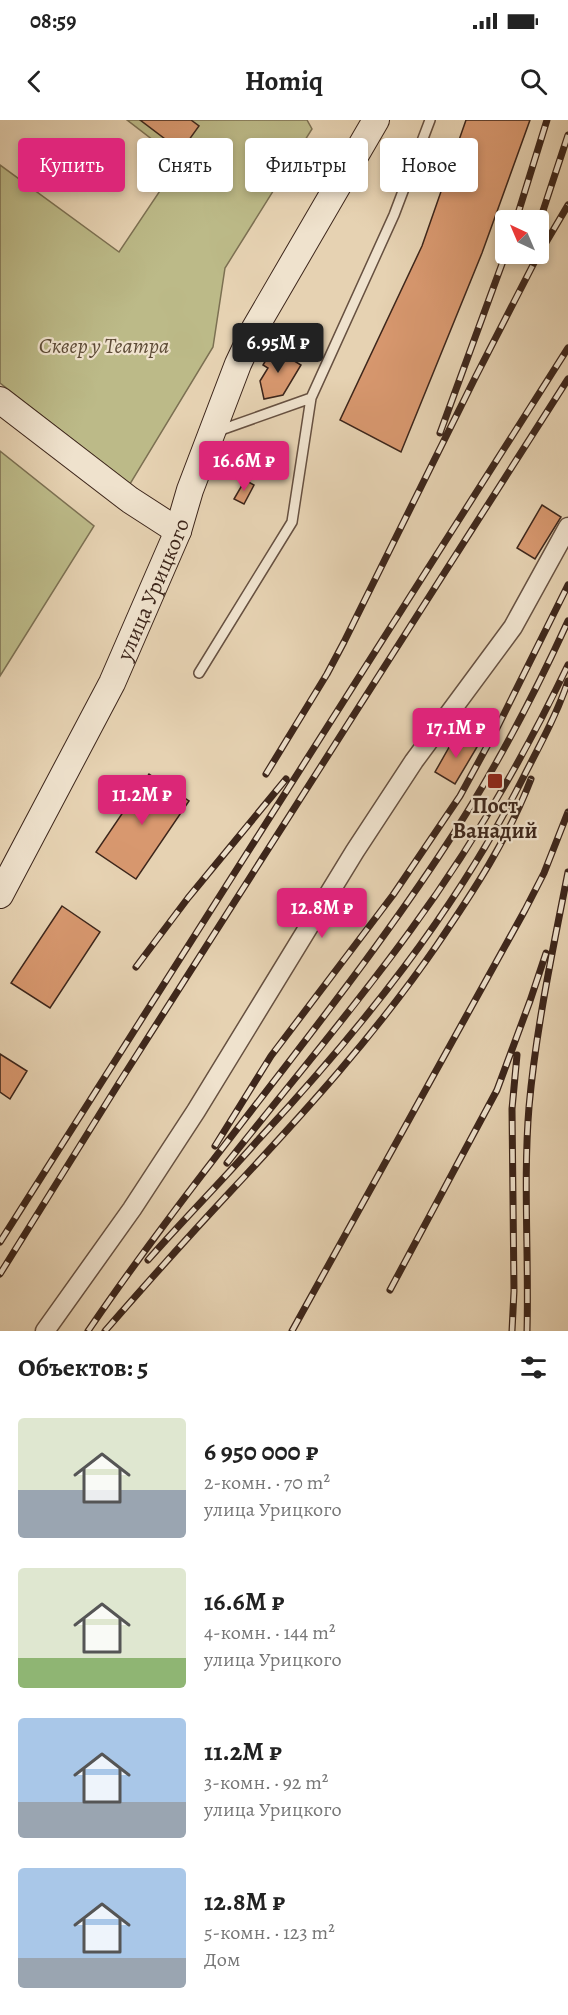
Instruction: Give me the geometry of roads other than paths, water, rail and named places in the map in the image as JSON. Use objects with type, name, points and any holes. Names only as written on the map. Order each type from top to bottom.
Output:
[{"type":"street","name":"улица Урицкого","points":[[0,895],[112,683],[178,531],[190,490],[238,364],[255,328],[376,120]]},
{"type":"street","points":[[0,399],[130,500],[178,531]]},
{"type":"street","points":[[45,1331],[132,1209],[196,1111],[355,851],[407,771],[513,627],[568,527]]},
{"type":"lane","points":[[199,673],[292,522],[311,398],[394,215],[430,120]]},
{"type":"lane","points":[[213,432],[311,398]]},
{"type":"railway","points":[[519,210],[547,120]]},
{"type":"railway","points":[[543,210],[568,135]]},
{"type":"railway","points":[[266,774],[344,642],[476,376],[535,261],[568,205]]},
{"type":"railway","points":[[440,433],[502,264]]},
{"type":"railway","points":[[0,1242],[568,348]]},
{"type":"railway","points":[[0,1274],[119,1083],[568,379]]},
{"type":"railway","points":[[215,1146],[271,1056],[393,895],[460,796],[497,728],[568,585]]},
{"type":"railway","points":[[88,1331],[174,1211],[354,976],[439,856],[508,741],[568,621]]},
{"type":"railway","points":[[227,1163],[366,990],[432,900],[495,801],[568,665]]},
{"type":"railway","points":[[148,1260],[334,1055],[404,967],[437,921],[497,826],[548,729],[568,681]]},
{"type":"railway","points":[[136,967],[188,898],[286,779]]},
{"type":"railway","points":[[105,1331],[312,1103],[389,1010],[437,945],[476,885],[512,823],[531,779]]},
{"type":"railway","points":[[292,1331],[525,910],[544,873],[568,812]]},
{"type":"railway","points":[[527,1331],[526,1163],[529,1107],[540,1018],[568,872]]},
{"type":"railway","points":[[390,1290],[497,1090],[546,953]]},
{"type":"railway","points":[[512,1331],[514,1291],[512,1109],[517,1055]]},
{"type":"place","name":"Пост Ванадий","points":[[495,781]]},
{"type":"park label","name":"Сквер у Театра","points":[[104,345]]}]
